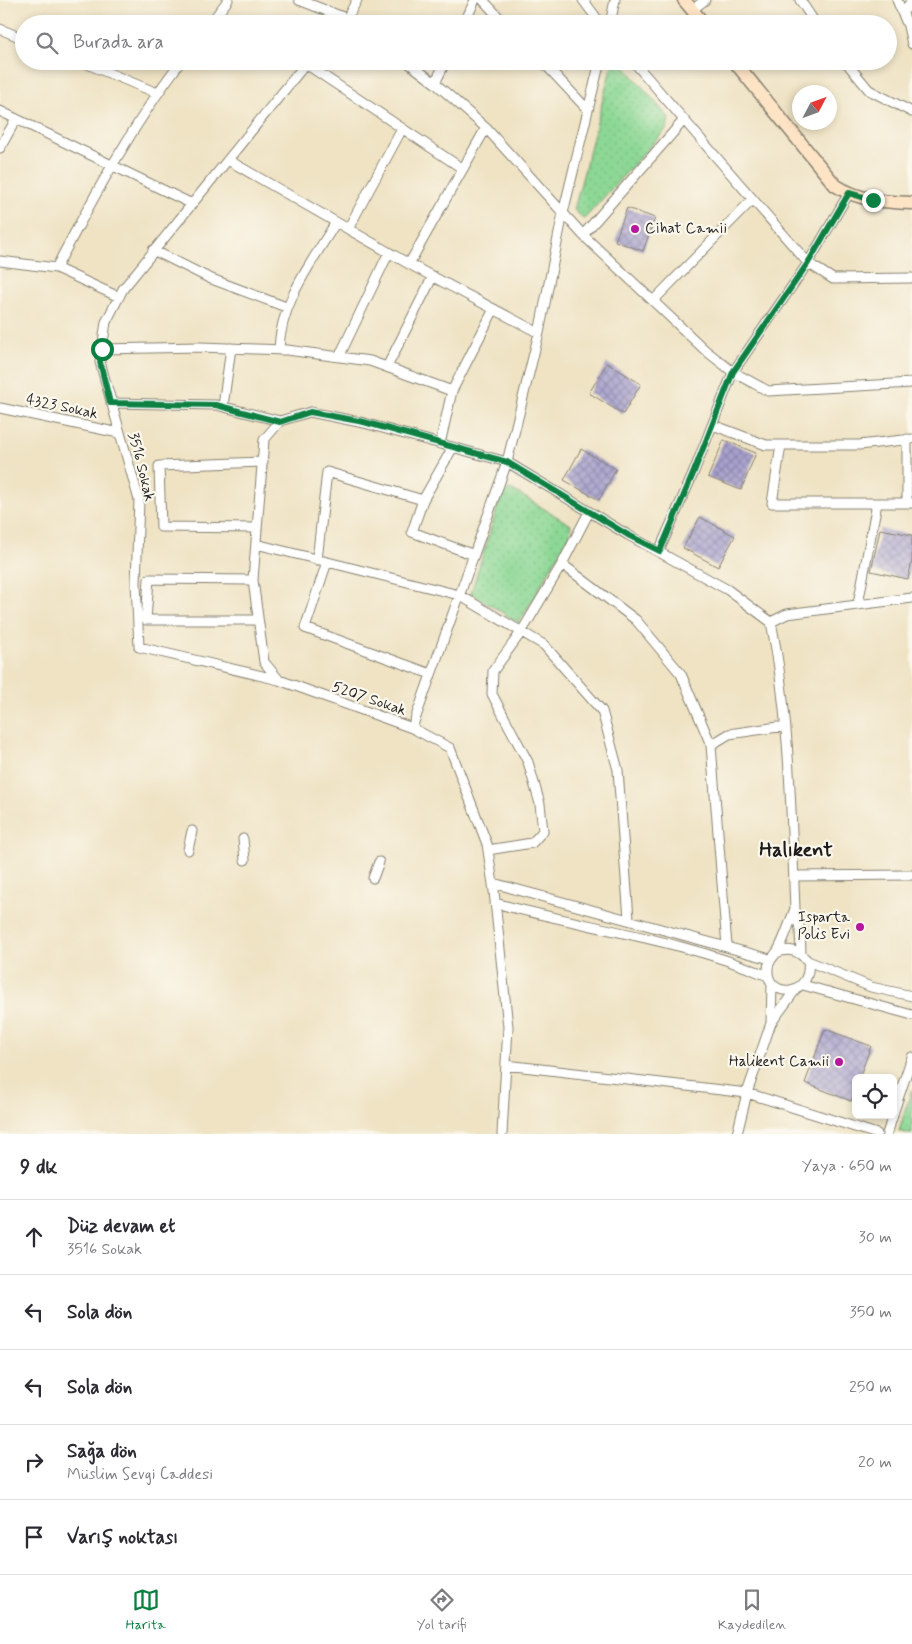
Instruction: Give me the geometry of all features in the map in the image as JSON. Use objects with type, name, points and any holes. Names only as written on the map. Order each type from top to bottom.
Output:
[{"type":"street","points":[[217,15],[228,0]]},
{"type":"street","points":[[299,0],[333,15]]},
{"type":"street","points":[[352,15],[357,0]]},
{"type":"street","points":[[468,15],[475,0]]},
{"type":"street","points":[[483,0],[497,15]]},
{"type":"street","points":[[583,0],[594,15]]},
{"type":"street","points":[[612,15],[615,0]]},
{"type":"street","points":[[696,15],[688,5],[705,0]]},
{"type":"street","points":[[800,0],[810,15]]},
{"type":"street","points":[[897,0],[910,26],[912,44]]},
{"type":"street","points":[[902,13],[912,1]]},
{"type":"street","points":[[0,29],[15,35]]},
{"type":"street","points":[[102,70],[157,93]]},
{"type":"street","points":[[56,268],[111,165],[157,93],[174,70]]},
{"type":"street","name":"3516 Sokak","points":[[138,647],[136,583],[139,500],[118,433],[100,362],[106,322],[119,297],[153,250],[301,70]]},
{"type":"street","points":[[318,70],[463,169]]},
{"type":"street","points":[[418,70],[486,128],[584,234],[653,301],[733,372],[768,391],[912,383]]},
{"type":"street","points":[[435,83],[442,70]]},
{"type":"street","points":[[550,70],[588,110]]},
{"type":"street","points":[[412,728],[507,462],[539,333],[563,213],[598,70]]},
{"type":"street","points":[[641,70],[808,263],[833,279],[912,278]]},
{"type":"street","points":[[741,70],[827,177],[849,193],[873,200],[912,203]]},
{"type":"street","points":[[853,70],[870,90],[912,112]]},
{"type":"street","points":[[0,111],[192,204]]},
{"type":"street","points":[[0,148],[16,119]]},
{"type":"street","points":[[584,234],[684,120]]},
{"type":"street","points":[[409,264],[486,128]]},
{"type":"street","points":[[348,229],[402,129]]},
{"type":"street","points":[[228,160],[409,264],[539,333]]},
{"type":"street","points":[[660,551],[733,372],[808,263],[849,193]]},
{"type":"street","points":[[653,301],[752,200]]},
{"type":"street","points":[[279,350],[279,334],[286,307],[336,222]]},
{"type":"street","points":[[153,250],[209,278],[286,307]]},
{"type":"street","points":[[338,357],[389,252]]},
{"type":"street","points":[[0,261],[56,268],[119,297]]},
{"type":"street","points":[[387,367],[433,276]]},
{"type":"street","points":[[440,444],[452,391],[494,309]]},
{"type":"street","points":[[102,349],[231,348],[279,350],[338,357],[370,361],[452,391]]},
{"type":"street","points":[[223,406],[231,348]]},
{"type":"street","points":[[110,403],[223,406],[280,422]]},
{"type":"street","name":"4323 Sokak","points":[[0,408],[118,433]]},
{"type":"street","points":[[279,680],[264,662],[253,580],[264,440],[280,422],[310,412],[364,422],[507,462],[589,512],[728,590],[771,622],[780,670],[795,908],[800,929],[801,954]]},
{"type":"street","points":[[713,425],[766,445],[781,445],[859,445],[909,439],[909,503],[772,503],[781,445]]},
{"type":"street","points":[[453,447],[422,500],[412,532],[474,555]]},
{"type":"street","points":[[257,528],[161,527],[159,466],[263,462]]},
{"type":"street","points":[[317,560],[327,472],[422,500]]},
{"type":"street","points":[[858,604],[876,504]]},
{"type":"street","points":[[488,850],[532,843],[543,831],[540,804],[528,762],[492,694],[493,671],[522,631],[562,564],[589,512]]},
{"type":"street","points":[[256,544],[459,595],[544,644],[602,711],[618,770],[629,919]]},
{"type":"street","points":[[327,562],[305,628],[431,674]]},
{"type":"street","points":[[562,564],[636,620],[682,674],[712,745],[727,946]]},
{"type":"street","points":[[253,580],[149,579],[146,620],[258,620]]},
{"type":"street","points":[[771,622],[786,614],[912,598]]},
{"type":"street","name":"5207 Sokak","points":[[138,647],[279,680],[412,728],[450,748],[488,850],[495,903]]},
{"type":"street","points":[[712,745],[730,734],[785,726]]},
{"type":"street","points":[[188,850],[192,831]]},
{"type":"street","points":[[243,839],[245,860]]},
{"type":"street","points":[[373,878],[380,862]]},
{"type":"street","points":[[794,876],[912,874]]},
{"type":"street","points":[[493,883],[727,946],[773,956],[784,950],[793,950],[801,954],[808,962],[871,987],[912,996]]},
{"type":"street","points":[[502,1134],[508,1027],[495,903],[625,932],[729,960],[770,980],[779,989],[787,991],[799,987],[912,1015]]},
{"type":"street","points":[[771,1023],[768,967],[795,908]]},
{"type":"street","points":[[737,1134],[747,1093],[771,1023],[808,977],[808,962]]},
{"type":"street","points":[[897,1102],[912,1058]]},
{"type":"street","points":[[506,1065],[747,1093],[852,1130],[877,1134]]},
{"type":"street","points":[[886,1134],[891,1119]]},
{"type":"green space","points":[[611,70],[628,70],[669,118],[667,128],[584,219],[574,210]]},
{"type":"green space","points":[[511,489],[571,525],[570,535],[519,623],[471,593],[501,496]]},
{"type":"green space","points":[[912,1089],[912,1134],[910,1134],[899,1131]]},
{"type":"building","name":"Cihat Camii","points":[[627,208],[655,218],[643,251],[615,241]]},
{"type":"building","points":[[607,363],[641,384],[623,414],[589,393]]},
{"type":"building","points":[[724,440],[756,453],[741,490],[708,477]]},
{"type":"building","points":[[581,449],[616,469],[599,500],[564,480]]},
{"type":"building","points":[[700,517],[735,536],[718,567],[683,548]]},
{"type":"building","points":[[880,529],[912,535],[912,561],[908,579],[871,571]]},
{"type":"building","name":"Halikent Camii","points":[[825,1029],[871,1046],[860,1074],[852,1074],[851,1101],[805,1083]]},
{"type":"place","name":"Cihat Camii","points":[[635,229]]},
{"type":"place","name":"Isparta Polis Evi","points":[[860,927]]},
{"type":"place","name":"Halikent Camii","points":[[839,1062]]},
{"type":"district","name":"Halıkent","points":[[796,850]]},
{"type":"route","points":[[102,349],[100,362],[110,403],[216,405],[280,422],[310,412],[364,422],[507,462],[628,535],[660,551],[733,372],[808,263],[849,193],[873,200]]}]
